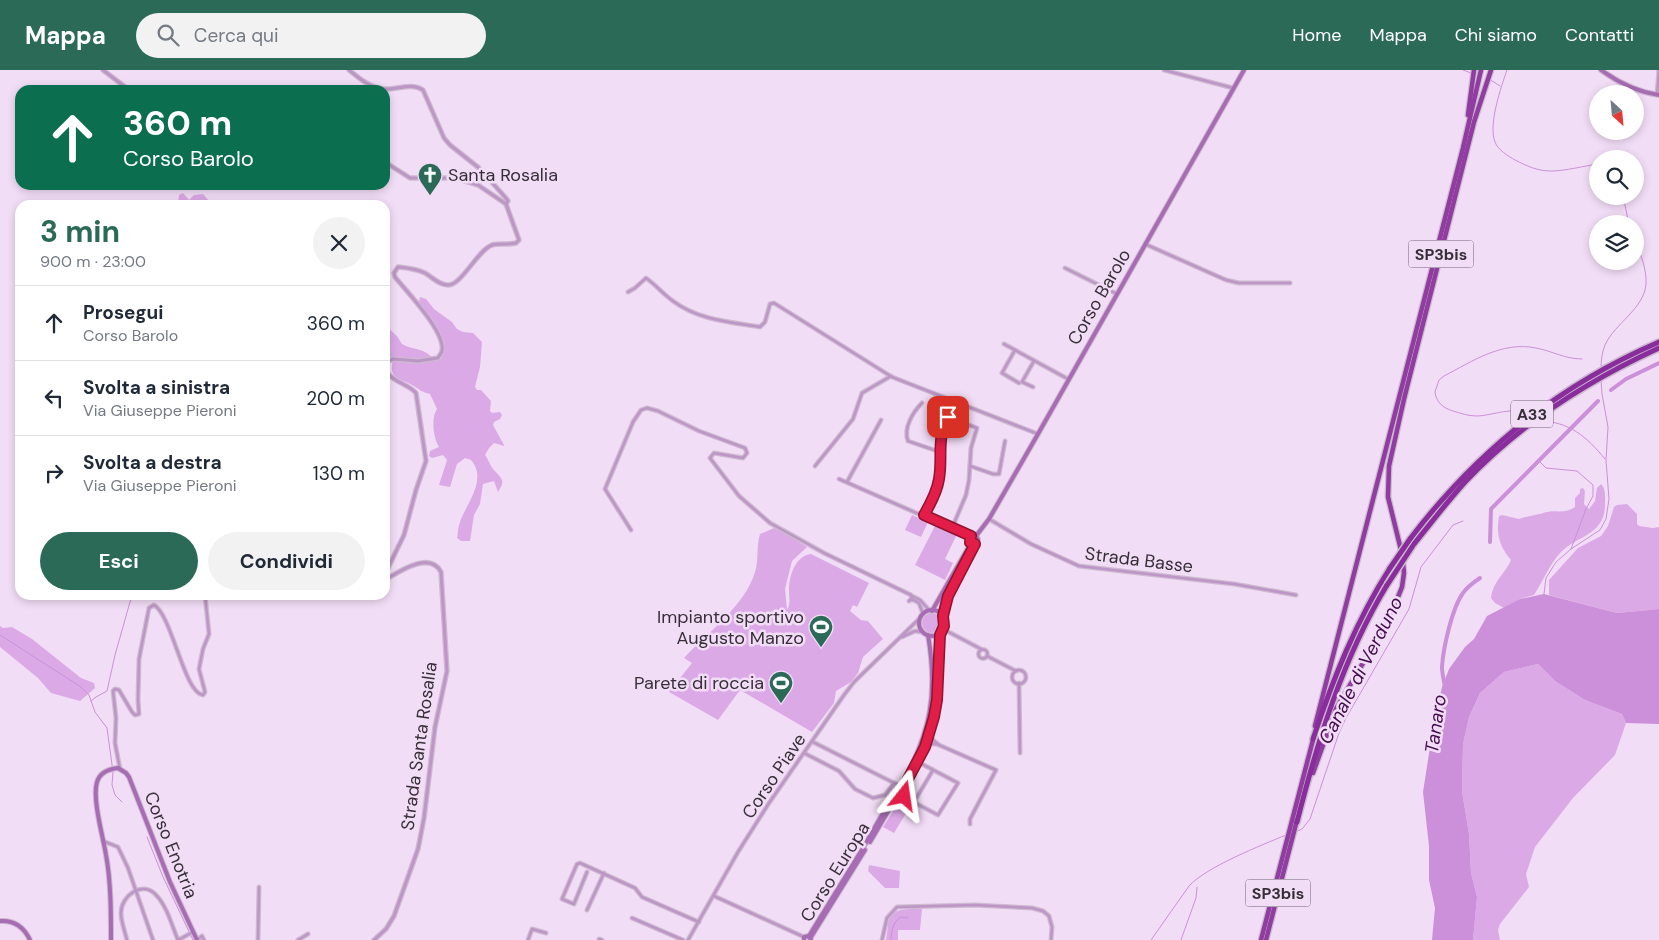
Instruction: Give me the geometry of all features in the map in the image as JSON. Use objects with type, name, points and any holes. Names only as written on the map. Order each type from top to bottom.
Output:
[{"type":"highway","points":[[1474,70],[1475,83]]},
{"type":"highway","points":[[1475,83],[1481,70]]},
{"type":"highway","name":"SP3bis","points":[[1266,940],[1297,822],[1333,716],[1390,617],[1402,587],[1404,573],[1402,554],[1391,512],[1388,489],[1390,466],[1398,423],[1474,122],[1491,70]]},
{"type":"highway","name":"SP3bis","points":[[1261,940],[1463,148],[1475,83]]},
{"type":"highway","name":"A33","points":[[1313,739],[1348,645],[1368,604],[1410,539],[1453,486],[1504,437],[1539,409],[1579,383],[1659,342]]},
{"type":"highway","name":"A33","points":[[1297,822],[1322,730],[1362,630],[1387,585],[1414,544],[1456,492],[1497,452],[1533,422],[1624,361],[1659,348]]},
{"type":"main road","name":"Corso Barolo","points":[[976,536],[989,520],[1244,70]]},
{"type":"main road","points":[[1601,70],[1635,90],[1658,95]]},
{"type":"main road","points":[[897,795],[901,785],[918,762],[929,734],[937,700],[942,630],[945,623],[943,616],[945,603],[973,543],[971,536],[976,536],[978,541],[973,543],[931,611],[922,616],[920,626],[923,632],[928,635],[935,635],[942,630]]},
{"type":"main road","points":[[931,611],[938,612],[943,616]]},
{"type":"main road","points":[[897,795],[919,751],[930,718],[933,678],[928,635]]},
{"type":"main road","points":[[111,940],[108,873],[96,794],[100,775],[112,769],[120,769]]},
{"type":"main road","name":"Corso Enotria","points":[[120,769],[129,777],[191,933],[197,940]]},
{"type":"main road","name":"Corso Europa","points":[[809,939],[875,828],[897,795]]},
{"type":"main road","name":"Corso Europa","points":[[809,939],[897,795]]},
{"type":"main road","points":[[0,921],[14,922],[19,925],[30,940]]},
{"type":"street","points":[[103,70],[122,85]]},
{"type":"street","points":[[349,70],[369,85]]},
{"type":"street","points":[[1164,70],[1235,88]]},
{"type":"street","points":[[1658,95],[1659,70]]},
{"type":"street","points":[[390,89],[413,86],[423,90],[444,138],[450,145],[480,168],[508,201],[506,204],[468,180],[448,177],[413,178],[405,176],[390,166]]},
{"type":"street","name":"Strada Santa Rosalia","points":[[390,361],[393,358],[430,360],[438,358],[442,351],[441,340],[436,330],[395,277],[394,273],[398,267],[424,273],[442,284],[453,284],[492,245],[516,243],[519,240],[506,204]]},
{"type":"street","points":[[1145,244],[1226,280],[1239,283],[1290,283]]},
{"type":"street","points":[[1065,268],[1117,294]]},
{"type":"street","points":[[628,292],[646,278],[671,300],[685,309],[709,319],[760,327],[765,322],[770,304],[774,303],[903,382],[1038,434]]},
{"type":"street","points":[[1004,344],[1068,379]]},
{"type":"street","points":[[1015,350],[1002,373],[1019,383]]},
{"type":"street","points":[[1033,387],[1022,382],[1034,361]]},
{"type":"street","name":"Strada Santa Rosalia","points":[[390,376],[412,388],[416,393],[426,461],[404,535],[390,564]]},
{"type":"street","points":[[815,466],[853,419],[862,393],[891,376]]},
{"type":"street","points":[[922,403],[909,422],[908,441],[940,452]]},
{"type":"street","points":[[631,530],[605,489],[633,422],[641,410],[647,408],[658,411],[699,431],[745,448],[747,453],[744,458],[714,453],[710,458],[740,496],[770,523],[824,553],[920,600],[931,611]]},
{"type":"street","points":[[924,515],[938,487],[942,429],[948,417],[977,428],[971,448],[966,495],[952,528]]},
{"type":"street","points":[[847,482],[881,420]]},
{"type":"street","points":[[970,466],[993,474],[999,474],[1005,441]]},
{"type":"street","points":[[839,479],[971,536]]},
{"type":"street","name":"Strada Basse","points":[[989,520],[1031,544],[1079,566],[1234,584],[1296,595]]},
{"type":"street","name":"Strada Santa Rosalia","points":[[374,940],[386,929],[394,916],[418,849],[424,818],[435,727],[447,671],[445,622],[441,572],[439,568],[428,562],[415,565],[390,577]]},
{"type":"street","points":[[909,596],[907,601],[914,600],[919,603],[922,616]]},
{"type":"street","points":[[909,596],[911,600]]},
{"type":"street","points":[[120,769],[115,743],[116,718],[112,691],[115,689],[119,690],[134,715],[139,714],[139,659],[148,608],[154,605],[160,611],[185,671],[198,693],[204,695],[206,692],[199,668],[203,649],[209,634],[206,600]]},
{"type":"street","name":"Corso Piave","points":[[688,940],[738,852],[769,803],[854,682],[922,616]]},
{"type":"street","points":[[942,630],[981,650],[986,650],[987,656]]},
{"type":"street","points":[[899,640],[915,631],[923,632]]},
{"type":"street","points":[[981,650],[978,653],[980,657],[984,658],[987,656],[1016,671],[1022,671],[1026,676],[1023,682],[1019,683]]},
{"type":"street","points":[[1016,671],[1012,678],[1015,682],[1019,683]]},
{"type":"street","points":[[1019,683],[1020,753]]},
{"type":"street","points":[[929,734],[939,745],[996,770],[970,819],[970,824]]},
{"type":"street","points":[[812,742],[901,785]]},
{"type":"street","points":[[925,747],[931,744],[939,745]]},
{"type":"street","points":[[804,753],[839,771],[855,789],[873,798],[885,795],[894,783]]},
{"type":"street","points":[[897,795],[938,815],[958,783],[918,762]]},
{"type":"street","points":[[914,802],[933,770]]},
{"type":"street","points":[[103,841],[118,847],[136,890],[153,940]]},
{"type":"street","points":[[587,872],[574,904],[562,899],[577,864],[580,863],[635,888],[642,897],[699,922]]},
{"type":"street","points":[[586,910],[604,873]]},
{"type":"street","points":[[258,940],[259,888]]},
{"type":"street","points":[[127,940],[121,915],[122,908],[124,900],[136,890],[150,890],[156,895],[168,915],[178,940],[191,933]]},
{"type":"street","points":[[714,896],[809,939]]},
{"type":"street","points":[[882,940],[887,918],[897,908],[985,905],[1032,908],[1043,911],[1048,916],[1052,927],[1051,940]]},
{"type":"street","points":[[632,918],[683,940]]},
{"type":"street","points":[[528,940],[532,929],[546,933]]},
{"type":"street","points":[[298,940],[308,934]]},
{"type":"street","points":[[197,940],[202,936],[204,940]]},
{"type":"shaded area","points":[[183,193],[189,200],[178,200],[179,195]]},
{"type":"shaded area","points":[[203,194],[208,200],[189,200],[194,195]]},
{"type":"shaded area","points":[[420,297],[426,299],[434,309],[452,322],[457,329],[473,333],[482,342],[480,367],[475,387],[477,390],[481,390],[491,401],[490,411],[492,413],[500,412],[502,415],[493,425],[504,446],[494,443],[485,455],[501,478],[502,485],[498,492],[494,481],[483,484],[480,504],[474,515],[470,541],[461,541],[457,538],[460,522],[477,483],[476,467],[471,460],[465,458],[457,464],[450,487],[439,485],[447,460],[443,455],[432,458],[429,456],[430,451],[439,447],[435,438],[434,428],[434,417],[437,409],[430,394],[399,379],[392,371],[393,360],[390,358],[390,330],[402,344],[424,351],[435,361],[441,359],[443,343],[441,335],[434,321],[419,302]]},
{"type":"shaded area","points":[[1601,484],[1605,493],[1604,514],[1596,528],[1561,552],[1534,595],[1520,599],[1504,608],[1495,603],[1491,598],[1492,592],[1511,560],[1499,540],[1499,516],[1519,519],[1546,512],[1568,510],[1575,507],[1575,498],[1580,493],[1580,489],[1583,488],[1585,491],[1584,504],[1589,509],[1595,501],[1597,488]]},
{"type":"shaded area","points":[[1627,504],[1637,514],[1637,524],[1639,526],[1659,527],[1659,609],[1617,613],[1549,595],[1549,580],[1578,548],[1601,536],[1608,526],[1614,507]]},
{"type":"shaded area","points":[[912,515],[928,522],[921,537],[905,530]]},
{"type":"shaded area","points":[[936,524],[957,534],[945,559],[953,563],[945,580],[915,565]]},
{"type":"shaded area","points":[[774,528],[784,532],[807,547],[792,561],[785,589],[787,610],[790,579],[794,568],[801,558],[811,554],[869,583],[857,607],[853,605],[850,611],[861,620],[868,621],[883,639],[863,657],[858,673],[851,682],[836,691],[834,703],[812,732],[740,690],[718,720],[669,692],[692,663],[684,658],[734,608],[743,596],[755,572],[760,534]]},
{"type":"shaded area","points":[[932,613],[939,616],[942,623],[939,630],[932,633],[925,630],[922,623],[925,616]]},
{"type":"shaded area","points":[[0,626],[3,628],[12,627],[32,639],[81,678],[94,683],[95,688],[80,701],[51,693],[38,678],[0,647]]},
{"type":"shaded area","points":[[1538,664],[1555,681],[1585,700],[1622,714],[1626,723],[1615,755],[1573,798],[1535,847],[1526,874],[1529,887],[1500,924],[1498,930],[1500,940],[1473,940],[1477,897],[1471,873],[1469,834],[1462,791],[1463,744],[1469,717],[1480,693],[1504,672]]},
{"type":"shaded area","points":[[901,799],[911,805],[894,833],[883,827]]},
{"type":"shaded area","points":[[869,865],[900,871],[899,888],[885,888],[868,871]]},
{"type":"shaded area","points":[[922,909],[920,930],[898,930],[898,940],[886,940],[888,927],[886,925],[891,915],[900,910]]},
{"type":"water","name":"Tanaro","points":[[1544,594],[1617,613],[1659,609],[1659,724],[1626,723],[1622,714],[1585,700],[1555,681],[1538,664],[1504,672],[1480,693],[1469,717],[1463,744],[1462,791],[1469,834],[1471,873],[1477,897],[1473,940],[1432,940],[1435,908],[1429,880],[1429,846],[1423,792],[1433,728],[1442,687],[1449,669],[1465,647],[1474,639],[1487,616],[1520,599]]},
{"type":"waterway","points":[[1463,70],[1471,73]]},
{"type":"waterway","points":[[1507,70],[1494,116],[1493,135],[1496,145],[1509,157],[1532,168],[1541,170],[1563,170],[1589,166]]},
{"type":"waterway","points":[[1489,79],[1500,86]]},
{"type":"waterway","points":[[1625,205],[1627,215]]},
{"type":"waterway","points":[[1601,368],[1605,345],[1615,330],[1635,308],[1644,293],[1646,284],[1644,267]]},
{"type":"waterway","points":[[1529,415],[1523,412],[1510,411],[1470,416],[1449,410],[1443,406],[1438,402],[1435,392],[1439,380],[1444,376],[1488,354],[1511,347],[1542,349],[1570,358],[1582,359]]},
{"type":"waterway","name":"Canale di Verduno","points":[[1611,390],[1626,379],[1659,363]]},
{"type":"waterway","points":[[1544,594],[1546,578],[1556,562],[1571,549],[1600,530],[1606,519],[1609,499],[1606,460],[1608,427],[1601,380]]},
{"type":"waterway","name":"Canale di Verduno","points":[[1490,542],[1491,509],[1598,401]]},
{"type":"waterway","points":[[1539,421],[1568,427],[1584,437],[1605,459]]},
{"type":"waterway","points":[[1539,461],[1546,468],[1577,471],[1593,485],[1593,496],[1571,549]]},
{"type":"waterway","name":"Canale di Verduno","points":[[1295,832],[1302,829],[1310,819],[1339,733],[1409,609],[1421,567],[1453,525],[1463,521]]},
{"type":"waterway","name":"Canale di Verduno","points":[[1445,687],[1442,670],[1443,659],[1455,608],[1463,593],[1480,578]]},
{"type":"waterway","points":[[91,701],[107,691],[131,600]]},
{"type":"waterway","points":[[0,635],[81,687],[89,695],[95,712],[107,728],[113,772],[112,785],[115,795],[122,802]]},
{"type":"waterway","name":"Canale di Verduno","points":[[1151,940],[1189,886],[1197,879],[1235,857],[1286,835]]},
{"type":"waterway","points":[[147,837],[163,877],[193,940]]},
{"type":"waterway","points":[[1181,940],[1196,898],[1197,887]]},
{"type":"waterway","points":[[891,940],[892,930],[896,921],[901,917],[908,918]]},
{"type":"place","name":"Santa Rosalia","points":[[430,196]]},
{"type":"place","name":"Impianto sportivo Augusto Manzo","points":[[821,648]]},
{"type":"place","name":"Parete di roccia","points":[[781,704]]},
{"type":"route","points":[[904,796],[900,794],[925,747],[934,717],[937,700],[940,635],[944,626],[945,603],[952,585],[975,544],[970,542],[971,536],[924,515],[938,487],[940,476],[940,438],[948,417]]}]
